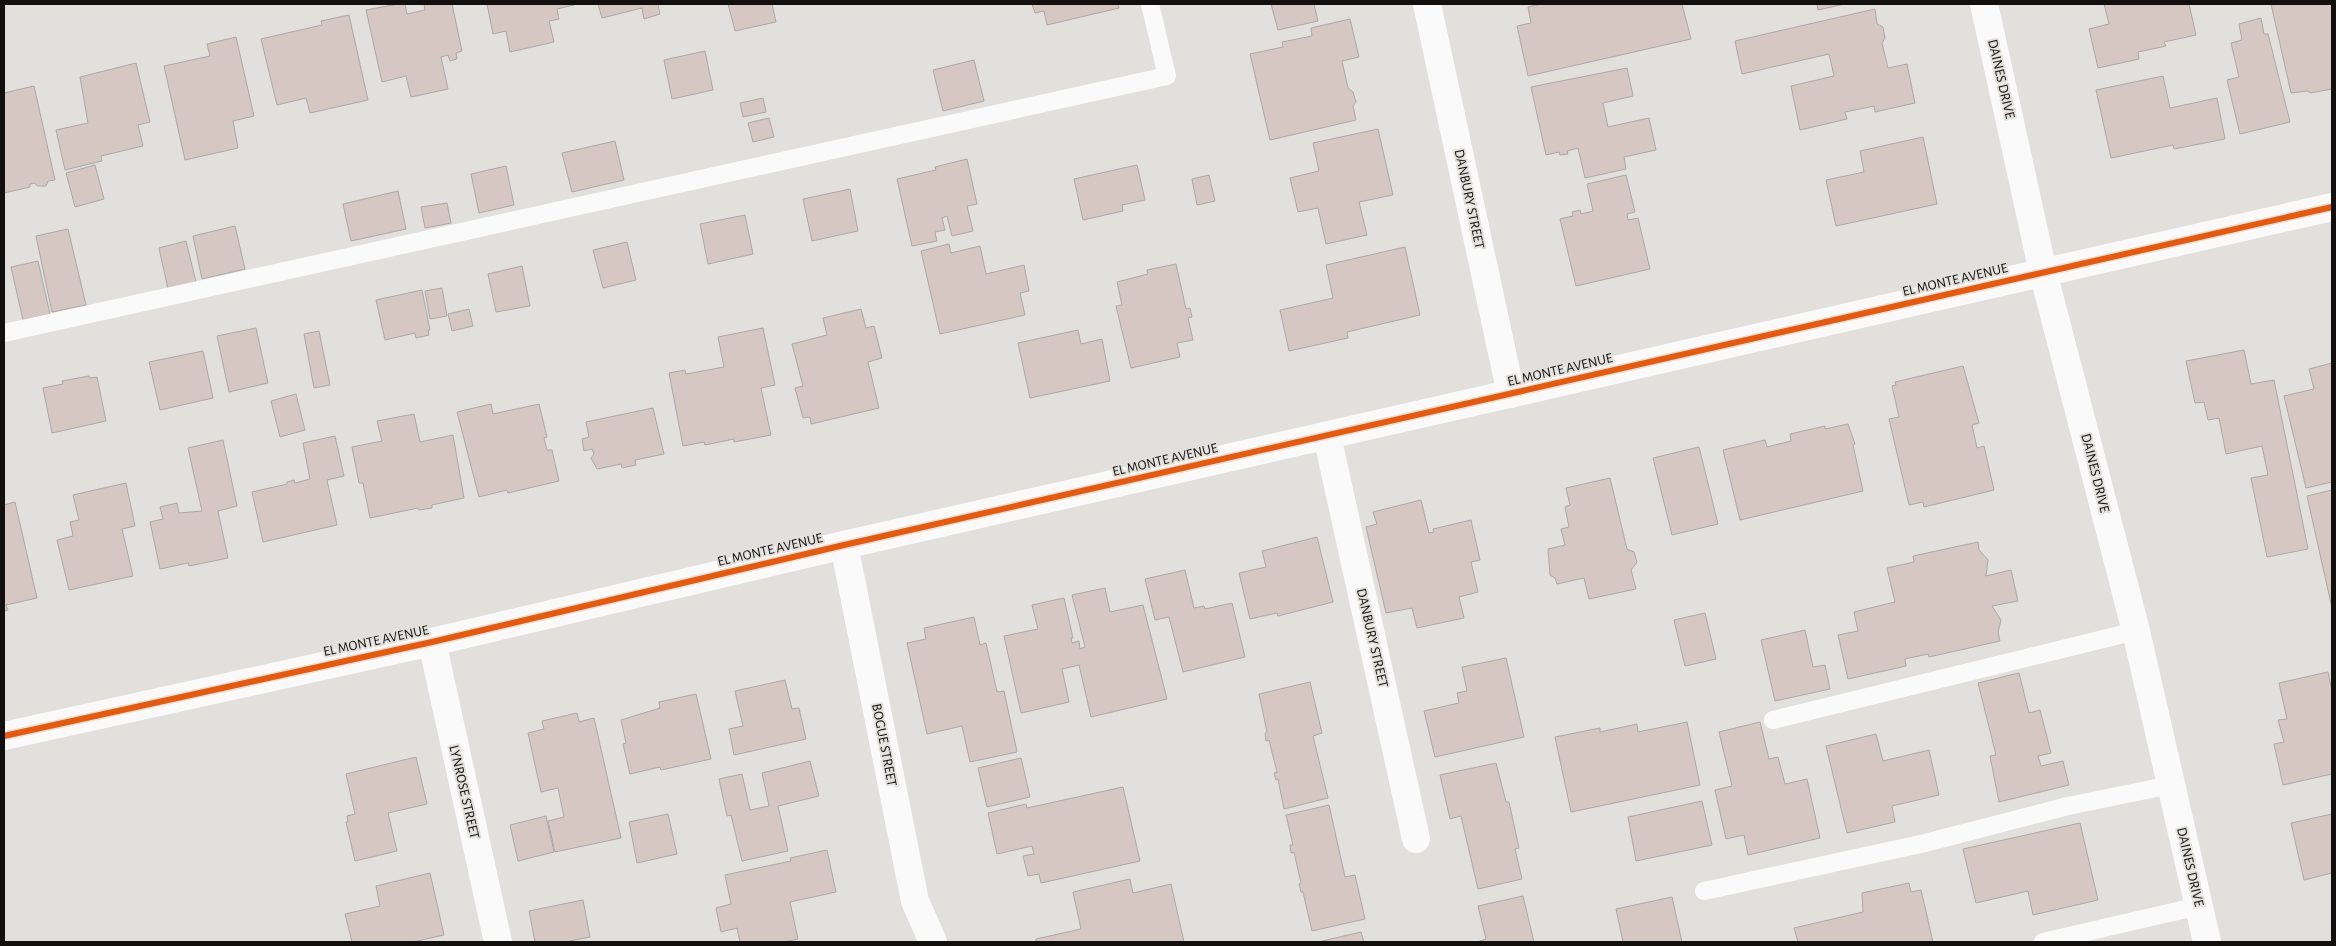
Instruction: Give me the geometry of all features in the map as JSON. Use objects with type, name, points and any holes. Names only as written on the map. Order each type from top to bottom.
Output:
[{"type":"street","name":"DANBURY STREET","points":[[1427,4],[1511,394]]},
{"type":"street","name":"DAINES DRIVE","points":[[1984,4],[2043,272],[2136,631],[2207,942]]},
{"type":"street","name":"EL MONTE AVENUE","points":[[4,736],[432,642],[844,546],[2332,207]]},
{"type":"street","name":"DANBURY STREET","points":[[1327,436],[1416,839]]},
{"type":"street","name":"BOGUE STREET","points":[[844,546],[915,902],[933,942]]},
{"type":"street","name":"LYNROSE STREET","points":[[432,642],[498,942]]},
{"type":"lane","points":[[4,333],[1167,76],[1150,4]]},
{"type":"lane","points":[[1774,720],[2136,631]]},
{"type":"lane","points":[[1704,891],[1925,843],[2068,806],[2171,785]]},
{"type":"lane","points":[[2043,942],[2199,906]]},
{"type":"building","points":[[405,4],[407,14],[425,10],[424,4],[452,4],[462,51],[456,53],[457,59],[450,61],[448,55],[441,57],[448,89],[411,97],[406,76],[382,82],[366,10]]},
{"type":"building","points":[[487,4],[574,5],[557,9],[559,19],[549,21],[554,42],[510,52],[506,31],[493,34]]},
{"type":"building","points":[[598,4],[661,4],[658,5],[660,14],[644,19],[642,8],[602,18]]},
{"type":"building","points":[[728,4],[772,4],[776,22],[735,31]]},
{"type":"building","points":[[1032,4],[1118,4],[1119,8],[1047,25],[1044,11],[1035,13]]},
{"type":"building","points":[[1271,4],[1314,4],[1318,21],[1278,30]]},
{"type":"building","points":[[1541,4],[1682,4],[1691,39],[1528,76],[1517,26],[1531,23],[1528,7]]},
{"type":"building","points":[[1817,4],[1845,4],[1818,10]]},
{"type":"building","points":[[2104,4],[2189,4],[2196,35],[2164,42],[2166,46],[2138,52],[2139,59],[2098,68],[2089,29],[2109,24]]},
{"type":"building","points":[[2271,4],[2332,4],[2332,89],[2311,93],[2307,91],[2291,93]]},
{"type":"building","points":[[1875,9],[1877,24],[1883,27],[1885,38],[1882,43],[1888,68],[1907,64],[1915,103],[1875,112],[1874,106],[1845,112],[1847,119],[1800,130],[1791,86],[1834,76],[1829,54],[1742,74],[1735,41]]},
{"type":"building","points":[[349,15],[368,100],[310,113],[306,98],[277,105],[261,39],[322,25],[321,21]]},
{"type":"building","points":[[2261,18],[2264,34],[2268,34],[2290,122],[2240,134],[2227,80],[2239,77],[2231,43],[2242,40],[2239,24]]},
{"type":"building","points":[[1350,19],[1359,57],[1342,61],[1348,88],[1353,92],[1356,102],[1353,106],[1356,120],[1270,140],[1250,54],[1283,47],[1282,42],[1312,36],[1311,28]]},
{"type":"building","points":[[236,37],[254,116],[233,121],[238,148],[185,160],[164,66],[210,56],[207,44]]},
{"type":"building","points":[[705,51],[713,90],[672,99],[664,60]]},
{"type":"building","points":[[974,60],[984,101],[943,111],[933,70]]},
{"type":"building","points":[[136,63],[150,122],[138,125],[143,146],[101,156],[102,161],[65,170],[56,130],[88,123],[80,77]]},
{"type":"building","points":[[1627,68],[1633,96],[1603,103],[1608,127],[1649,118],[1656,150],[1624,157],[1626,169],[1585,178],[1578,148],[1567,151],[1568,154],[1560,155],[1559,152],[1546,155],[1531,87]]},
{"type":"building","points":[[2163,76],[2170,108],[2217,98],[2225,139],[2174,149],[2173,145],[2111,158],[2096,90]]},
{"type":"building","points":[[34,86],[55,180],[48,181],[46,186],[38,186],[34,183],[30,184],[30,187],[4,193],[4,93]]},
{"type":"building","points":[[763,98],[766,112],[743,117],[740,103]]},
{"type":"building","points":[[769,118],[774,137],[753,142],[748,123]]},
{"type":"building","points":[[1378,129],[1393,195],[1359,202],[1367,235],[1326,244],[1318,208],[1298,212],[1290,178],[1319,171],[1313,143]]},
{"type":"building","points":[[1923,137],[1937,204],[1836,226],[1826,180],[1864,172],[1860,151]]},
{"type":"building","points":[[615,141],[624,180],[572,192],[562,153]]},
{"type":"building","points":[[967,159],[977,204],[967,206],[973,231],[952,236],[947,216],[942,218],[945,230],[935,232],[937,241],[912,246],[897,179],[936,170],[935,167]]},
{"type":"building","points":[[95,165],[104,199],[75,207],[66,173]]},
{"type":"building","points":[[1137,165],[1145,200],[1122,205],[1123,211],[1083,220],[1074,179]]},
{"type":"building","points":[[506,166],[514,205],[479,213],[471,174]]},
{"type":"building","points":[[1209,175],[1215,201],[1197,205],[1192,179]]},
{"type":"building","points":[[1626,175],[1635,212],[1627,214],[1628,220],[1638,218],[1650,269],[1576,286],[1560,219],[1573,216],[1572,212],[1580,210],[1581,214],[1593,211],[1587,184]]},
{"type":"building","points":[[850,189],[858,231],[812,241],[803,199]]},
{"type":"building","points":[[398,191],[406,229],[351,241],[343,204]]},
{"type":"building","points":[[447,203],[451,223],[425,228],[421,207]]},
{"type":"building","points":[[745,215],[753,254],[708,264],[700,224]]},
{"type":"building","points":[[235,226],[245,269],[202,279],[193,236]]},
{"type":"building","points":[[68,229],[86,305],[52,312],[36,236]]},
{"type":"building","points":[[186,241],[196,282],[168,289],[159,248]]},
{"type":"building","points":[[627,242],[636,280],[603,288],[593,250]]},
{"type":"building","points":[[949,244],[951,253],[980,246],[986,274],[1024,265],[1029,291],[1020,293],[1025,315],[940,334],[921,251]]},
{"type":"building","points":[[1405,247],[1420,315],[1347,332],[1348,338],[1289,351],[1280,310],[1333,298],[1326,265]]},
{"type":"building","points":[[38,261],[50,314],[23,320],[11,267]]},
{"type":"building","points":[[1176,264],[1186,309],[1190,308],[1192,317],[1188,318],[1193,340],[1177,343],[1180,357],[1131,368],[1116,306],[1122,305],[1117,282],[1148,274],[1147,270]]},
{"type":"building","points":[[522,266],[530,306],[496,312],[488,274]]},
{"type":"building","points":[[442,288],[447,316],[430,319],[425,291]]},
{"type":"building","points":[[422,290],[430,330],[428,330],[429,335],[416,338],[415,333],[385,340],[376,300]]},
{"type":"building","points":[[469,309],[473,326],[452,331],[448,314]]},
{"type":"building","points":[[861,309],[866,328],[874,326],[882,358],[868,362],[879,408],[811,424],[810,417],[803,418],[795,388],[803,386],[792,344],[827,335],[823,318]]},
{"type":"building","points":[[256,328],[268,383],[229,392],[217,336]]},
{"type":"building","points":[[763,328],[775,385],[761,388],[771,435],[734,442],[734,439],[705,445],[704,442],[683,446],[669,373],[685,370],[686,374],[724,367],[718,337]]},
{"type":"building","points":[[1078,330],[1081,344],[1102,339],[1110,381],[1030,398],[1018,343]]},
{"type":"building","points":[[319,331],[330,385],[314,388],[304,334]]},
{"type":"building","points":[[2244,350],[2251,384],[2274,380],[2308,549],[2267,557],[2251,478],[2268,475],[2262,446],[2226,454],[2219,418],[2208,420],[2204,402],[2195,403],[2186,361]]},
{"type":"building","points":[[203,351],[213,398],[160,410],[149,362]]},
{"type":"building","points":[[2332,363],[2332,482],[2306,488],[2284,396],[2314,389],[2309,369]]},
{"type":"building","points":[[1963,366],[1979,423],[1972,425],[1977,448],[1984,446],[1994,490],[1924,507],[1923,502],[1909,505],[1889,419],[1899,417],[1892,386],[1896,385],[1895,382]]},
{"type":"building","points":[[89,376],[90,378],[97,377],[106,421],[52,433],[43,388],[63,384],[62,381]]},
{"type":"building","points":[[296,394],[305,430],[280,437],[271,401]]},
{"type":"building","points":[[491,404],[493,414],[539,404],[547,437],[544,438],[547,450],[552,450],[559,481],[508,493],[507,490],[479,497],[457,412]]},
{"type":"building","points":[[653,408],[664,454],[635,460],[636,465],[622,468],[621,464],[597,469],[591,458],[594,454],[592,449],[584,451],[582,439],[589,437],[586,422]]},
{"type":"building","points":[[414,414],[420,442],[453,435],[464,498],[432,505],[432,508],[419,510],[418,508],[370,518],[363,483],[359,483],[352,447],[382,441],[377,421]]},
{"type":"building","points":[[1848,424],[1855,444],[1853,445],[1863,491],[1740,520],[1723,450],[1765,440],[1767,447],[1791,441],[1790,434],[1825,426],[1825,429]]},
{"type":"building","points":[[335,436],[344,476],[327,480],[337,525],[263,542],[252,492],[287,484],[287,482],[294,480],[295,483],[310,479],[303,443]]},
{"type":"building","points":[[223,440],[237,506],[218,511],[228,558],[189,566],[188,563],[160,569],[150,522],[163,519],[160,507],[177,503],[179,513],[202,511],[188,448]]},
{"type":"building","points":[[1699,447],[1718,524],[1672,535],[1653,458]]},
{"type":"building","points":[[1610,478],[1627,549],[1634,552],[1637,562],[1631,570],[1636,589],[1589,599],[1584,578],[1557,584],[1555,578],[1550,575],[1548,549],[1565,545],[1561,529],[1569,527],[1565,507],[1570,505],[1566,488]]},
{"type":"building","points":[[126,483],[135,526],[122,529],[133,576],[69,590],[57,540],[73,536],[70,522],[79,520],[73,495]]},
{"type":"building","points":[[2332,490],[2332,608],[2307,496]]},
{"type":"building","points":[[1421,500],[1429,533],[1434,532],[1433,529],[1471,520],[1480,560],[1471,562],[1478,592],[1459,597],[1464,618],[1417,628],[1412,608],[1386,613],[1366,527],[1377,524],[1373,512]]},
{"type":"building","points":[[15,502],[37,598],[6,605],[8,610],[4,611],[4,505]]},
{"type":"building","points":[[1317,537],[1333,602],[1278,616],[1277,613],[1250,619],[1239,573],[1266,567],[1262,551]]},
{"type":"building","points":[[1978,542],[1979,550],[1988,560],[1986,576],[2011,570],[2018,601],[1992,606],[2001,620],[1998,632],[2000,641],[1929,657],[1928,654],[1905,659],[1906,666],[1848,679],[1838,635],[1858,631],[1854,612],[1895,602],[1887,568],[1914,562],[1913,556]]},
{"type":"building","points":[[1185,570],[1194,608],[1204,606],[1205,609],[1232,603],[1245,657],[1183,672],[1169,617],[1155,620],[1145,579]]},
{"type":"building","points":[[1105,588],[1110,612],[1143,605],[1167,699],[1091,717],[1079,665],[1062,669],[1069,702],[1021,713],[1004,636],[1038,629],[1032,605],[1064,598],[1073,638],[1071,638],[1072,643],[1079,641],[1080,649],[1085,647],[1072,595]]},
{"type":"building","points":[[1705,613],[1716,659],[1685,666],[1674,620]]},
{"type":"building","points":[[974,617],[980,645],[986,643],[997,692],[1004,691],[1017,752],[970,762],[962,726],[927,734],[907,643],[926,639],[924,628]]},
{"type":"building","points":[[1805,630],[1813,667],[1825,665],[1830,689],[1775,701],[1761,640]]},
{"type":"building","points":[[1506,658],[1524,737],[1435,757],[1424,711],[1459,703],[1457,693],[1467,691],[1462,667]]},
{"type":"building","points":[[2328,672],[2332,691],[2332,774],[2283,785],[2274,744],[2284,742],[2278,720],[2287,719],[2279,683]]},
{"type":"building","points":[[2019,673],[2029,713],[2040,710],[2051,753],[2038,756],[2041,766],[2063,761],[2069,785],[1999,802],[1990,756],[1996,755],[1978,683]]},
{"type":"building","points":[[785,680],[792,709],[799,708],[806,739],[734,755],[729,729],[743,726],[735,691]]},
{"type":"building","points":[[1310,682],[1322,733],[1313,736],[1328,798],[1284,809],[1278,779],[1276,780],[1274,773],[1277,772],[1269,740],[1266,741],[1265,733],[1267,732],[1259,694]]},
{"type":"building","points":[[696,694],[711,759],[661,770],[660,767],[630,774],[623,744],[626,743],[621,720],[660,708],[659,702]]},
{"type":"building","points":[[577,713],[579,722],[594,718],[621,838],[555,852],[548,821],[564,817],[558,788],[541,792],[528,733],[544,729],[542,721]]},
{"type":"building","points":[[1687,722],[1700,785],[1571,812],[1555,737],[1600,728],[1600,732],[1637,724],[1638,732]]},
{"type":"building","points":[[1760,722],[1769,759],[1778,757],[1785,784],[1807,779],[1820,838],[1748,855],[1744,835],[1726,839],[1715,790],[1732,786],[1719,732]]},
{"type":"building","points":[[1876,734],[1883,761],[1929,750],[1939,795],[1892,806],[1895,822],[1847,833],[1826,746]]},
{"type":"building","points":[[416,757],[427,804],[388,813],[397,851],[355,861],[346,822],[348,822],[347,816],[355,814],[346,774]]},
{"type":"building","points":[[1021,758],[1030,797],[987,807],[978,768]]},
{"type":"building","points":[[810,761],[819,796],[778,806],[788,851],[742,861],[731,815],[727,816],[719,779],[742,774],[750,810],[769,806],[762,773]]},
{"type":"building","points":[[1496,763],[1506,802],[1509,802],[1519,848],[1515,849],[1522,879],[1478,889],[1461,816],[1450,819],[1440,775]]},
{"type":"building","points":[[1123,787],[1140,861],[1041,883],[1039,874],[1028,876],[1023,856],[1034,854],[1032,846],[997,854],[988,813],[1026,804],[1027,808]]},
{"type":"building","points":[[1702,801],[1712,845],[1636,861],[1628,817]]},
{"type":"building","points":[[1329,805],[1345,877],[1355,875],[1365,919],[1312,931],[1303,892],[1301,892],[1299,884],[1301,883],[1294,852],[1291,853],[1290,845],[1293,845],[1286,815]]},
{"type":"building","points":[[668,814],[677,854],[637,863],[629,822]]},
{"type":"building","points":[[2332,814],[2332,873],[2304,880],[2291,823]]},
{"type":"building","points":[[546,816],[554,852],[518,861],[510,825]]},
{"type":"building","points":[[2080,823],[2098,900],[2033,915],[2028,891],[1976,903],[1963,849]]},
{"type":"building","points":[[827,850],[836,892],[790,902],[798,939],[784,942],[740,942],[737,928],[721,932],[716,908],[731,904],[725,875],[791,861],[790,858]]},
{"type":"building","points":[[430,873],[444,935],[413,942],[352,942],[345,914],[380,906],[376,886]]},
{"type":"building","points":[[1130,879],[1133,893],[1171,884],[1184,942],[1036,942],[1036,939],[1081,929],[1073,892]]},
{"type":"building","points":[[1909,883],[1911,892],[1921,890],[1933,942],[1798,942],[1794,928],[1863,912],[1862,893]]},
{"type":"building","points":[[1523,896],[1534,942],[1477,942],[1486,939],[1478,906]]},
{"type":"building","points":[[1672,897],[1682,942],[1623,942],[1616,909]]},
{"type":"building","points":[[583,900],[590,937],[565,942],[535,942],[529,911]]},
{"type":"building","points":[[1361,932],[1364,942],[1318,942]]},
{"type":"cycle path","points":[[4,736],[432,642],[844,545],[2332,207]]}]
